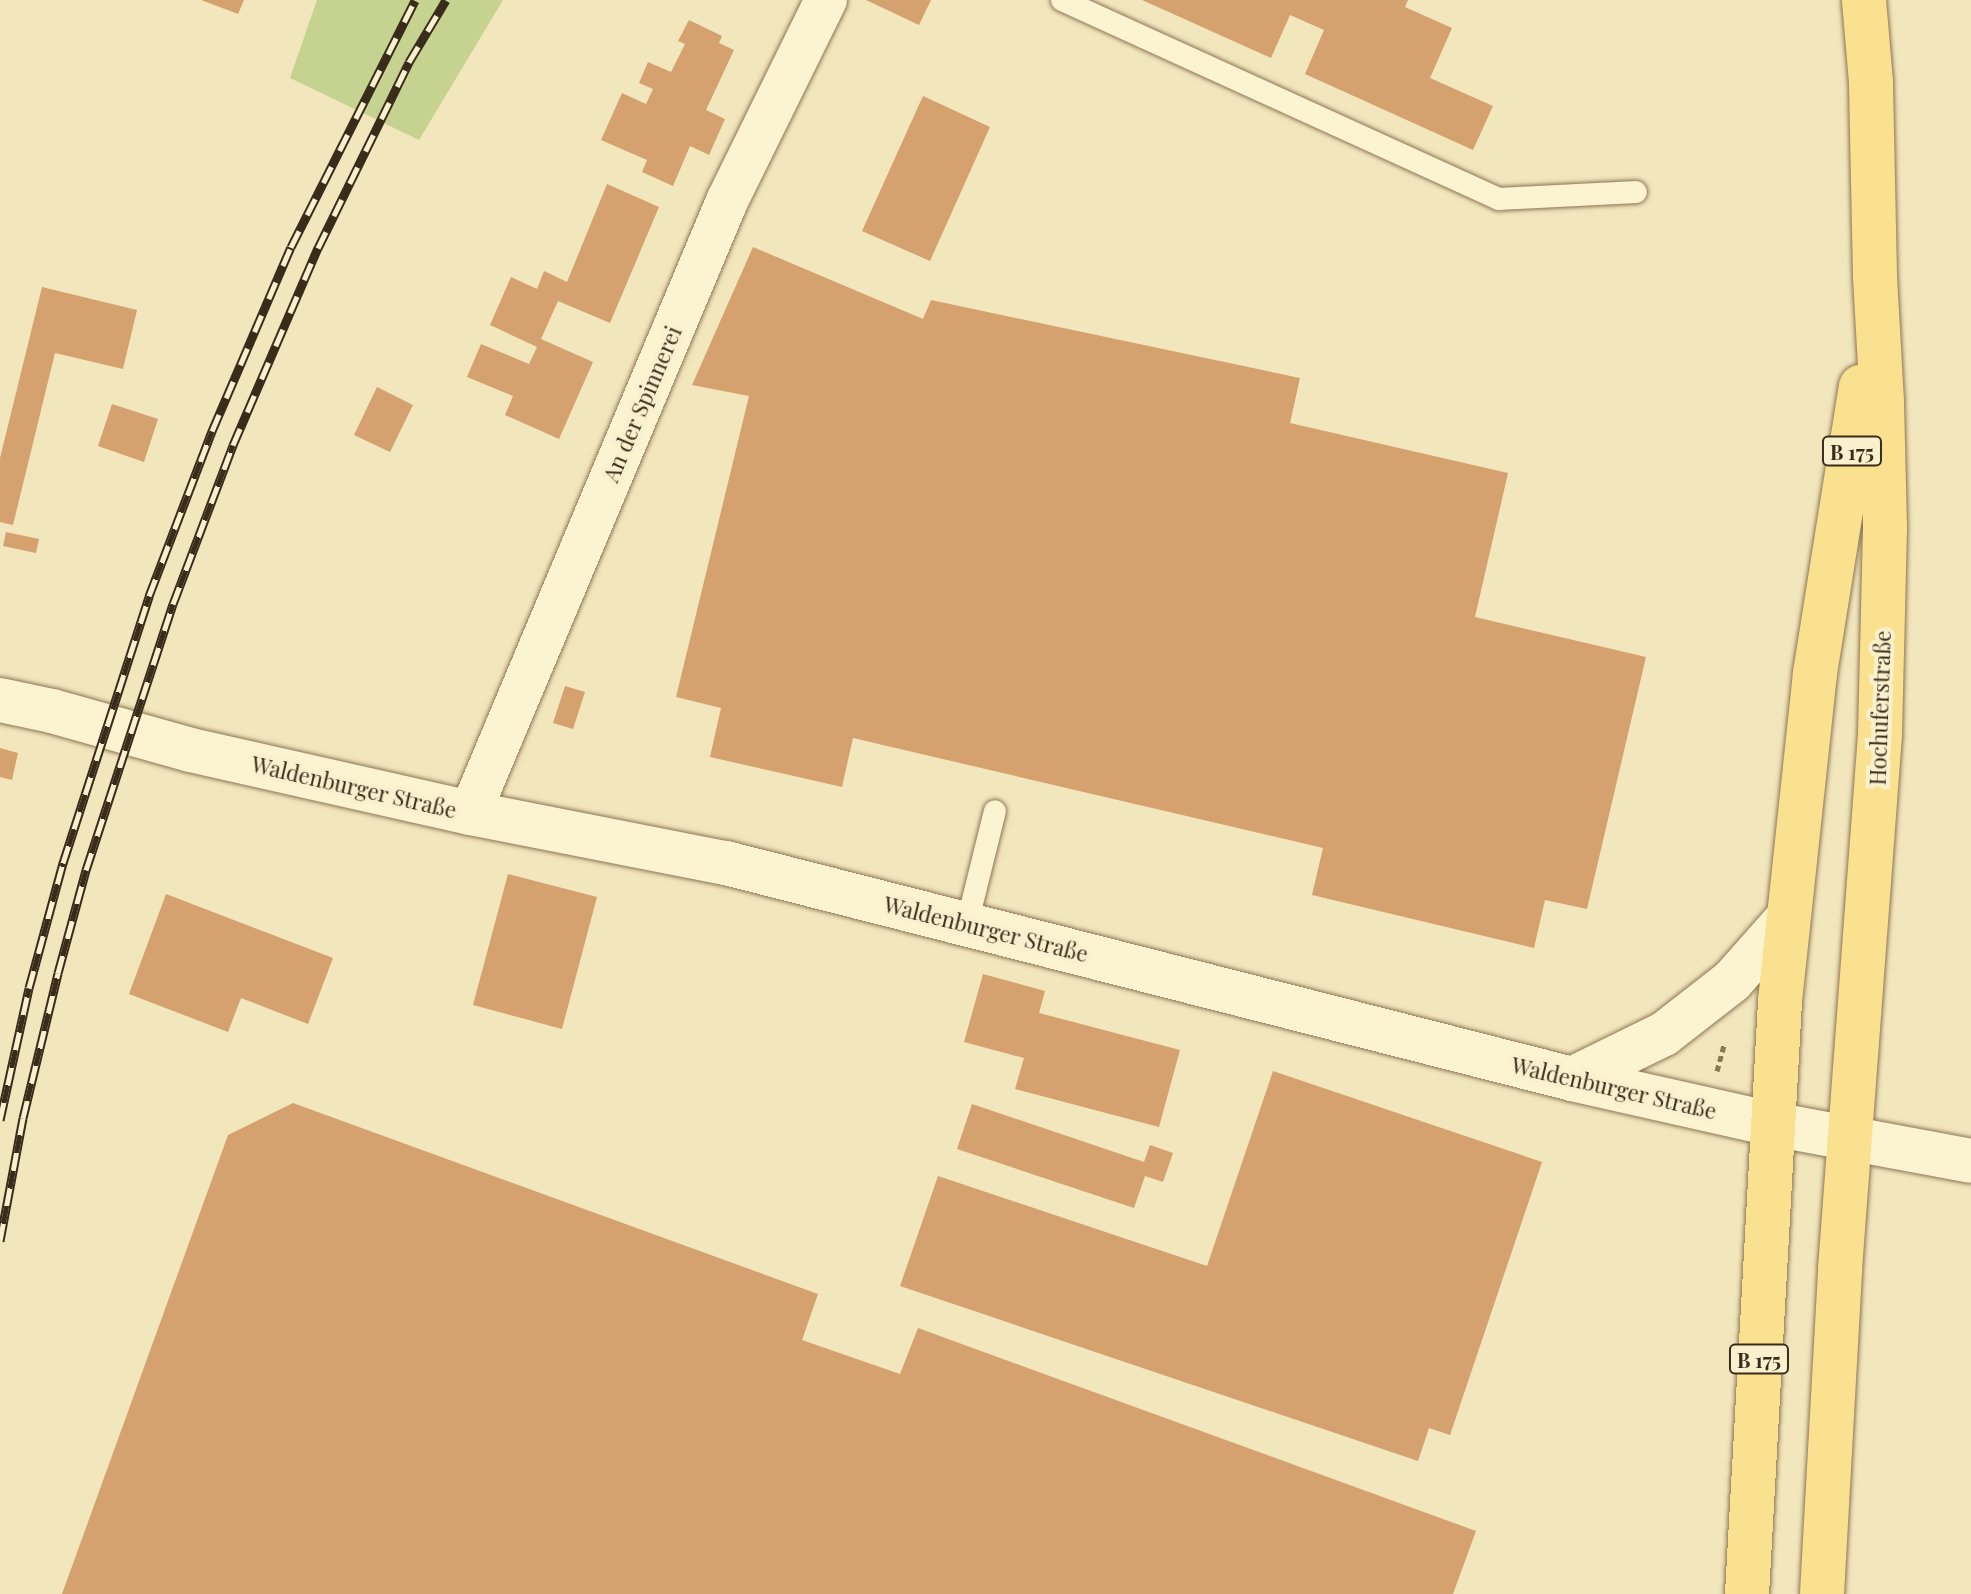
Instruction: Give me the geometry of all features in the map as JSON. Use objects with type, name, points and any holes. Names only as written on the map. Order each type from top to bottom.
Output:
[{"type":"main road","name":"Hochuferstraße","points":[[1851,1139],[1880,734],[1885,526],[1871,82],[1864,0]]},
{"type":"main road","name":"Hochuferstraße","points":[[1772,1124],[1788,918],[1815,673],[1845,497],[1875,276]]},
{"type":"main road","name":"B 175","points":[[1747,1594],[1772,1124]]},
{"type":"main road","name":"B 175","points":[[1822,1594],[1851,1139]]},
{"type":"street","name":"An der Spinnerei","points":[[470,813],[727,201],[826,0]]},
{"type":"street","name":"Waldenburger Straße","points":[[0,700],[52,711],[191,750],[470,813],[726,863],[1572,1079],[1772,1124],[1952,1156]]},
{"type":"street","points":[[1572,1079],[1674,1027],[1732,981],[1788,918]]},
{"type":"lane","points":[[1062,0],[1499,199],[1636,192]]},
{"type":"lane","points":[[967,924],[995,811]]},
{"type":"path","points":[[1716,1075],[1726,1038]]},
{"type":"green space","points":[[317,0],[503,0],[419,140],[290,78]]},
{"type":"building","points":[[201,0],[244,0],[238,14]]},
{"type":"building","points":[[866,0],[931,0],[919,25]]},
{"type":"building","points":[[1142,0],[1408,0],[1405,7],[1452,28],[1430,78],[1493,106],[1473,150],[1305,74],[1324,30],[1290,15],[1271,58]]},
{"type":"building","points":[[689,20],[722,36],[719,43],[734,50],[706,110],[725,119],[709,155],[690,146],[673,186],[642,172],[647,160],[601,140],[622,93],[646,104],[653,89],[639,83],[648,62],[671,72],[685,44],[678,41]]},
{"type":"building","points":[[923,96],[990,127],[930,261],[862,231]]},
{"type":"building","points":[[607,184],[659,207],[610,323],[558,301],[541,339],[593,362],[559,439],[505,415],[513,396],[467,377],[481,344],[529,364],[537,347],[490,325],[511,277],[537,289],[544,271],[567,282]]},
{"type":"building","points":[[753,247],[923,319],[931,300],[1300,378],[1290,423],[1508,473],[1475,617],[1646,657],[1587,909],[1545,900],[1534,948],[1312,895],[1323,848],[853,738],[842,787],[710,757],[721,708],[676,697],[749,396],[692,385]]},
{"type":"building","points":[[42,287],[137,310],[123,369],[55,353],[13,525],[0,522],[0,458]]},
{"type":"building","points":[[377,387],[413,405],[390,452],[354,435]]},
{"type":"building","points":[[112,404],[158,419],[144,462],[98,446]]},
{"type":"building","points":[[6,532],[39,539],[36,553],[3,546]]},
{"type":"building","points":[[565,686],[585,692],[573,729],[553,723]]},
{"type":"building","points":[[0,748],[18,753],[12,780],[0,777]]},
{"type":"building","points":[[508,874],[597,897],[562,1029],[473,1005]]},
{"type":"building","points":[[166,894],[333,958],[308,1024],[241,998],[228,1032],[129,994]]},
{"type":"building","points":[[983,974],[1045,991],[1039,1013],[1180,1050],[1159,1127],[1015,1089],[1024,1058],[964,1042]]},
{"type":"building","points":[[1273,1071],[1542,1162],[1450,1435],[1429,1428],[1418,1461],[900,1286],[938,1176],[1207,1266]]},
{"type":"building","points":[[293,1103],[818,1294],[802,1340],[900,1374],[918,1328],[1476,1531],[1453,1594],[62,1594],[228,1135]]},
{"type":"building","points":[[972,1104],[1144,1162],[1150,1145],[1173,1153],[1163,1182],[1145,1176],[1134,1208],[957,1149]]},
{"type":"railway","points":[[0,1120],[29,988],[63,863],[149,596],[212,431],[291,247],[415,0]]},
{"type":"railway","points":[[0,1241],[23,1118],[58,973],[86,870],[173,604],[233,445],[318,248],[409,62],[446,0]]}]
